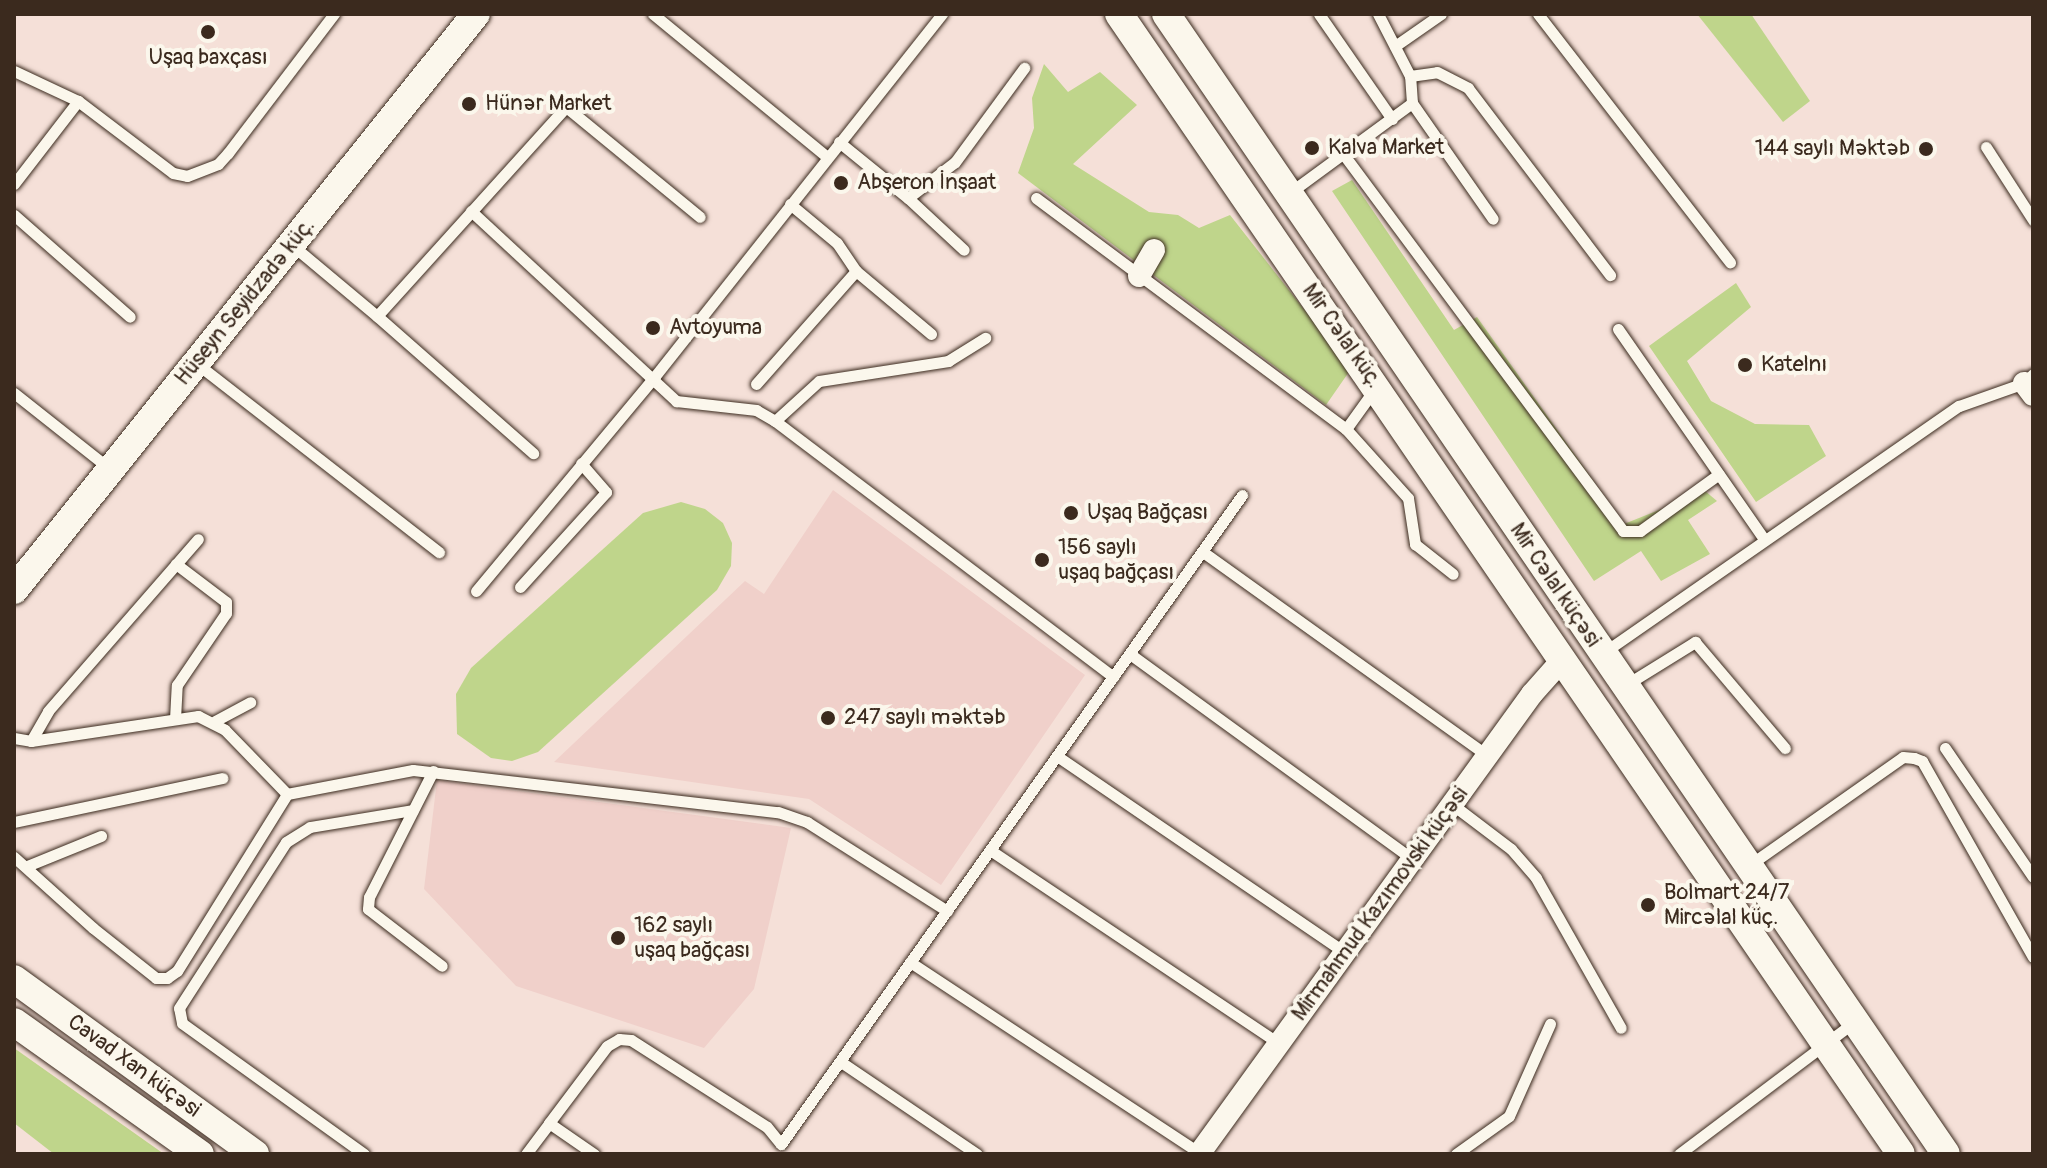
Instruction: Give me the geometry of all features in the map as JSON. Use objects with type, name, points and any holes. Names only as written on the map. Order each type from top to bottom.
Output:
[{"type":"street","name":"Hüseyn Seyidzadə küç.","points":[[18,578],[111,470],[476,14]]},
{"type":"street","name":"Mir Cəlal küç.","points":[[1119,14],[1564,658]]},
{"type":"street","name":"Mir Cəlal küçəsi","points":[[1166,14],[1946,1154]]},
{"type":"street","points":[[1139,276],[1154,250]]},
{"type":"street","points":[[1564,658],[1597,646]]},
{"type":"street","name":"Mir Cəlal küçəsi","points":[[1564,658],[1901,1154]]},
{"type":"street","name":"Mirmahmud Kazımovski küçəsi","points":[[1200,1154],[1412,859],[1564,658]]},
{"type":"street","name":"Cavad Xan küçəsi","points":[[14,979],[255,1154]]},
{"type":"street","name":"Cavad Xan küçəsi","points":[[14,1022],[200,1154]]},
{"type":"lane","points":[[14,71],[78,101],[173,173],[200,173],[228,153],[334,14]]},
{"type":"lane","points":[[653,14],[827,157]]},
{"type":"lane","points":[[476,591],[655,376],[942,14]]},
{"type":"lane","points":[[1319,14],[1392,119]]},
{"type":"lane","points":[[1378,14],[1410,76],[1412,103],[1493,219]]},
{"type":"lane","points":[[1395,46],[1441,14]]},
{"type":"lane","points":[[1538,14],[1730,262]]},
{"type":"lane","points":[[908,198],[955,162],[1024,68]]},
{"type":"lane","points":[[1410,76],[1437,72],[1468,88],[1610,275]]},
{"type":"lane","points":[[14,184],[78,101]]},
{"type":"lane","points":[[1288,194],[1412,103]]},
{"type":"lane","points":[[377,316],[566,107],[700,217]]},
{"type":"lane","points":[[839,142],[908,198],[964,250]]},
{"type":"lane","points":[[1986,147],[2033,220]]},
{"type":"lane","points":[[1344,155],[1623,531],[1640,531],[1719,474]]},
{"type":"lane","points":[[1036,198],[1346,429],[1408,498],[1415,544],[1453,574]]},
{"type":"lane","points":[[790,204],[837,243],[856,271],[931,334]]},
{"type":"lane","points":[[471,211],[684,404],[756,410],[775,421],[1113,677]]},
{"type":"lane","points":[[14,215],[130,317]]},
{"type":"lane","points":[[292,245],[533,453]]},
{"type":"lane","points":[[756,384],[856,271]]},
{"type":"lane","points":[[1618,329],[1763,538]]},
{"type":"lane","points":[[775,421],[819,381],[948,361],[985,338]]},
{"type":"lane","points":[[196,363],[439,552]]},
{"type":"lane","points":[[1597,646],[1959,406],[2030,384]]},
{"type":"lane","points":[[1346,429],[1377,386]]},
{"type":"lane","points":[[14,393],[111,470]]},
{"type":"lane","points":[[520,587],[606,492],[581,463]]},
{"type":"lane","points":[[526,1154],[607,1046],[619,1039],[631,1040],[767,1127],[784,1149],[910,962],[1242,495]]},
{"type":"lane","points":[[31,741],[48,711],[198,539]]},
{"type":"lane","points":[[1203,552],[1488,756]]},
{"type":"lane","points":[[175,719],[177,685],[226,613],[226,602],[176,564]]},
{"type":"lane","points":[[1624,686],[1695,642],[1785,748]]},
{"type":"lane","points":[[1130,654],[1412,859]]},
{"type":"lane","points":[[215,721],[250,702]]},
{"type":"lane","points":[[14,738],[31,741],[198,716],[215,721],[287,794]]},
{"type":"lane","points":[[1945,748],[2033,877]]},
{"type":"lane","points":[[1057,756],[1344,952]]},
{"type":"lane","points":[[1748,866],[1903,757],[1914,758],[1922,761],[2033,957]]},
{"type":"lane","points":[[433,771],[369,897],[368,909],[442,966]]},
{"type":"lane","points":[[14,857],[93,928],[156,978],[167,978],[177,971],[287,794],[392,772],[433,771],[778,812],[807,822],[947,911]]},
{"type":"lane","points":[[14,822],[222,778]]},
{"type":"lane","points":[[1453,805],[1511,849],[1536,878],[1621,1028]]},
{"type":"lane","points":[[364,1154],[182,1023],[179,1008],[286,842],[310,827],[413,810]]},
{"type":"lane","points":[[27,866],[101,836]]},
{"type":"lane","points":[[990,850],[1278,1043]]},
{"type":"lane","points":[[910,962],[1200,1154]]},
{"type":"lane","points":[[1679,1154],[1854,1021]]},
{"type":"lane","points":[[1456,1154],[1509,1116],[1550,1024]]},
{"type":"lane","points":[[841,1062],[977,1154]]},
{"type":"lane","points":[[549,1123],[594,1154]]},
{"type":"shaded area","name":"247 saylı məktəb","points":[[833,490],[1085,675],[941,885],[809,799],[554,762],[745,581],[764,594]]},
{"type":"shaded area","name":"162 saylı uşaq bağçası","points":[[437,780],[791,828],[754,989],[704,1048],[516,986],[424,889]]},
{"type":"green space","points":[[1697,14],[1751,14],[1810,101],[1783,122]]},
{"type":"green space","points":[[1044,64],[1068,92],[1100,72],[1137,105],[1073,164],[1149,212],[1178,215],[1199,228],[1230,215],[1351,369],[1326,405],[1018,173],[1034,128],[1032,98]]},
{"type":"green space","points":[[1352,180],[1454,330],[1477,317],[1624,524],[1669,506],[1698,485],[1717,501],[1688,520],[1710,554],[1661,581],[1641,551],[1594,581],[1332,191]]},
{"type":"green space","points":[[1736,283],[1751,307],[1687,361],[1711,401],[1755,424],[1809,425],[1826,456],[1756,502],[1649,346]]},
{"type":"green space","points":[[681,502],[705,509],[723,523],[732,543],[731,566],[717,590],[538,752],[512,761],[491,758],[457,734],[456,694],[471,668],[643,513]]},
{"type":"green space","points":[[14,1048],[164,1154],[54,1154],[14,1123]]},
{"type":"place","name":"Uşaq baxçası","points":[[208,32]]},
{"type":"place","name":"Hünər Market","points":[[469,104]]},
{"type":"place","name":"Kalva Market","points":[[1312,148]]},
{"type":"place","name":"144 saylı Məktəb","points":[[1926,149]]},
{"type":"place","name":"Abşeron İnşaat","points":[[841,183]]},
{"type":"place","name":"Avtoyuma","points":[[653,328]]},
{"type":"place","name":"Katelnı","points":[[1745,365]]},
{"type":"place","name":"Uşaq Bağçası","points":[[1071,513]]},
{"type":"place","name":"156 saylı uşaq bağçası","points":[[1042,560]]},
{"type":"place","name":"247 saylı məktəb","points":[[828,718]]},
{"type":"place","name":"Bolmart 24/7 Mircәlal küç.","points":[[1648,905]]},
{"type":"place","name":"162 saylı uşaq bağçası","points":[[618,938]]}]
